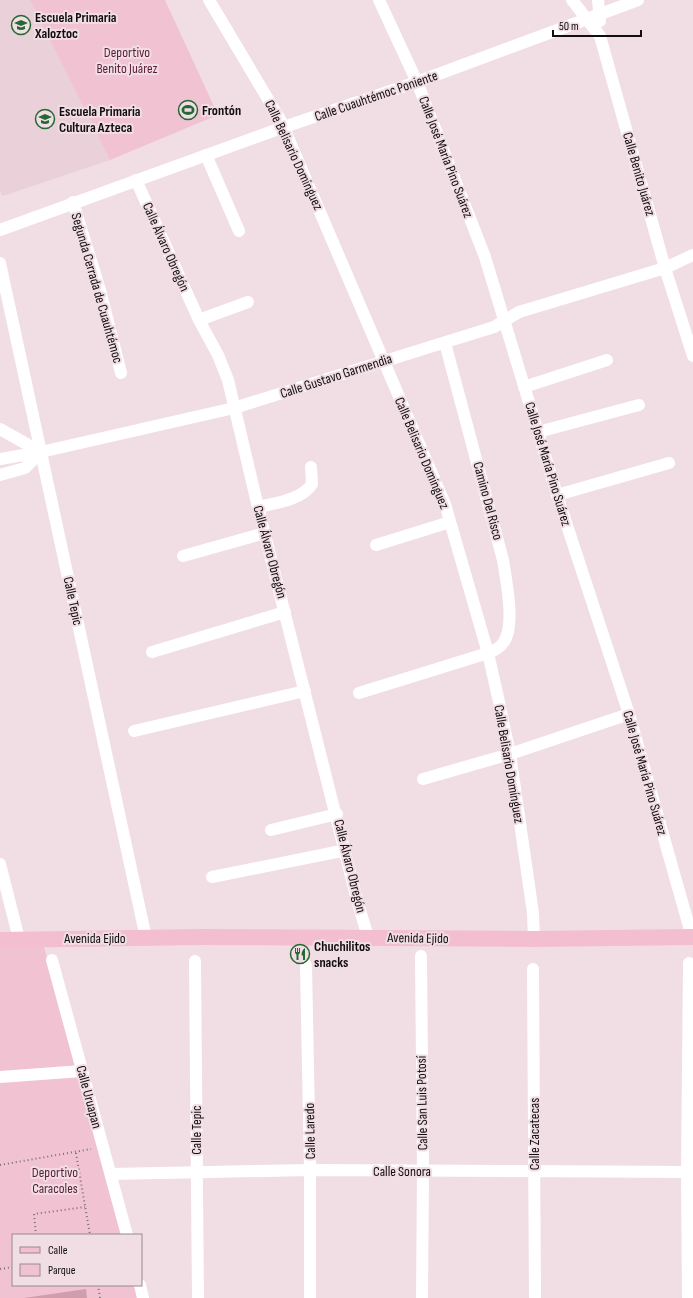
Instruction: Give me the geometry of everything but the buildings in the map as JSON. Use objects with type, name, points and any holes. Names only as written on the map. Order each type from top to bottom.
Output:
[{"type":"main road","name":"Avenida Ejido","points":[[0,940],[146,938],[534,939],[693,937]]},
{"type":"street","name":"Calle Belisario Domínguez","points":[[209,0],[284,127],[445,504],[488,653],[510,754],[532,913],[534,939]]},
{"type":"street","name":"Calle José María Pino Suárez","points":[[379,0],[417,82],[486,257],[557,495],[629,714],[693,937]]},
{"type":"street","name":"Calle Benito Juárez","points":[[572,0],[600,36],[665,268],[693,356]]},
{"type":"street","points":[[598,0],[600,14],[600,36]]},
{"type":"street","name":"Calle Cuauhtémoc Poniente","points":[[0,230],[73,202],[284,127],[417,82],[638,0]]},
{"type":"street","points":[[206,155],[239,231]]},
{"type":"street","name":"Calle Álvaro Obregón","points":[[136,180],[198,320],[223,366],[337,814],[357,900],[368,938]]},
{"type":"street","name":"Segunda Cerrada de Cuauhtémoc","points":[[73,202],[100,290],[121,373]]},
{"type":"street","name":"Calle Gustavo Garmendia","points":[[0,460],[234,408],[494,327],[519,312],[665,268],[693,255]]},
{"type":"street","name":"Calle Tepic","points":[[0,263],[146,938]]},
{"type":"street","points":[[198,320],[248,302]]},
{"type":"street","name":"Camino Del Risco","points":[[359,693],[488,653],[499,648],[506,638],[509,616],[508,587],[500,542],[446,342]]},
{"type":"street","points":[[524,387],[607,360]]},
{"type":"street","points":[[538,432],[639,405]]},
{"type":"street","points":[[0,429],[41,452],[25,468],[0,475]]},
{"type":"street","points":[[557,495],[669,463]]},
{"type":"street","points":[[258,508],[296,497],[305,492],[312,484],[311,467]]},
{"type":"street","points":[[376,545],[450,522]]},
{"type":"street","points":[[183,556],[265,533]]},
{"type":"street","points":[[152,652],[285,612]]},
{"type":"street","points":[[134,731],[305,690]]},
{"type":"street","points":[[423,779],[510,754],[629,714]]},
{"type":"street","points":[[271,830],[337,814]]},
{"type":"street","points":[[212,878],[346,850]]},
{"type":"street","points":[[0,864],[19,939]]},
{"type":"street","name":"Calle San Luis Potosí","points":[[421,956],[423,1171],[422,1298]]},
{"type":"street","name":"Calle Uruapan","points":[[52,960],[127,1234]]},
{"type":"street","name":"Calle Tepic","points":[[196,961],[196,1173],[198,1298]]},
{"type":"street","points":[[688,1298],[690,1172],[689,963]]},
{"type":"street","name":"Calle Laredo","points":[[306,965],[310,1170],[310,1298]]},
{"type":"street","name":"Calle Zacatecas","points":[[533,969],[535,1298]]},
{"type":"street","points":[[0,1077],[82,1071]]},
{"type":"street","name":"Calle Sonora","points":[[111,1174],[310,1170],[690,1172]]},
{"type":"street","points":[[140,1286],[143,1298]]},
{"type":"path","points":[[0,1165],[76,1153],[103,1147]]},
{"type":"path","points":[[76,1153],[90,1234]]},
{"type":"path","points":[[36,1234],[34,1214],[85,1206]]},
{"type":"path","points":[[0,1269],[12,1267]]},
{"type":"path","points":[[98,1286],[100,1298]]},
{"type":"shaded area","name":"Escuela Primaria Cultura Azteca","points":[[0,0],[30,0],[110,160],[3,196],[0,191]]},
{"type":"shaded area","points":[[86,1289],[87,1298],[24,1298]]},
{"type":"green space","name":"Deportivo Benito Juárez","points":[[30,0],[165,0],[218,115],[110,160]]},
{"type":"green space","name":"Deportivo Caracoles","points":[[43,944],[127,1234],[12,1234],[12,1286],[141,1286],[145,1298],[0,1298],[0,946]]},
{"type":"place","name":"Escuela Primaria Xaloztoc","points":[[21,25]]},
{"type":"place","name":"Frontón","points":[[188,110]]},
{"type":"place","name":"Escuela Primaria Cultura Azteca","points":[[45,119]]},
{"type":"place","name":"Chuchilitos snacks","points":[[300,954]]}]
